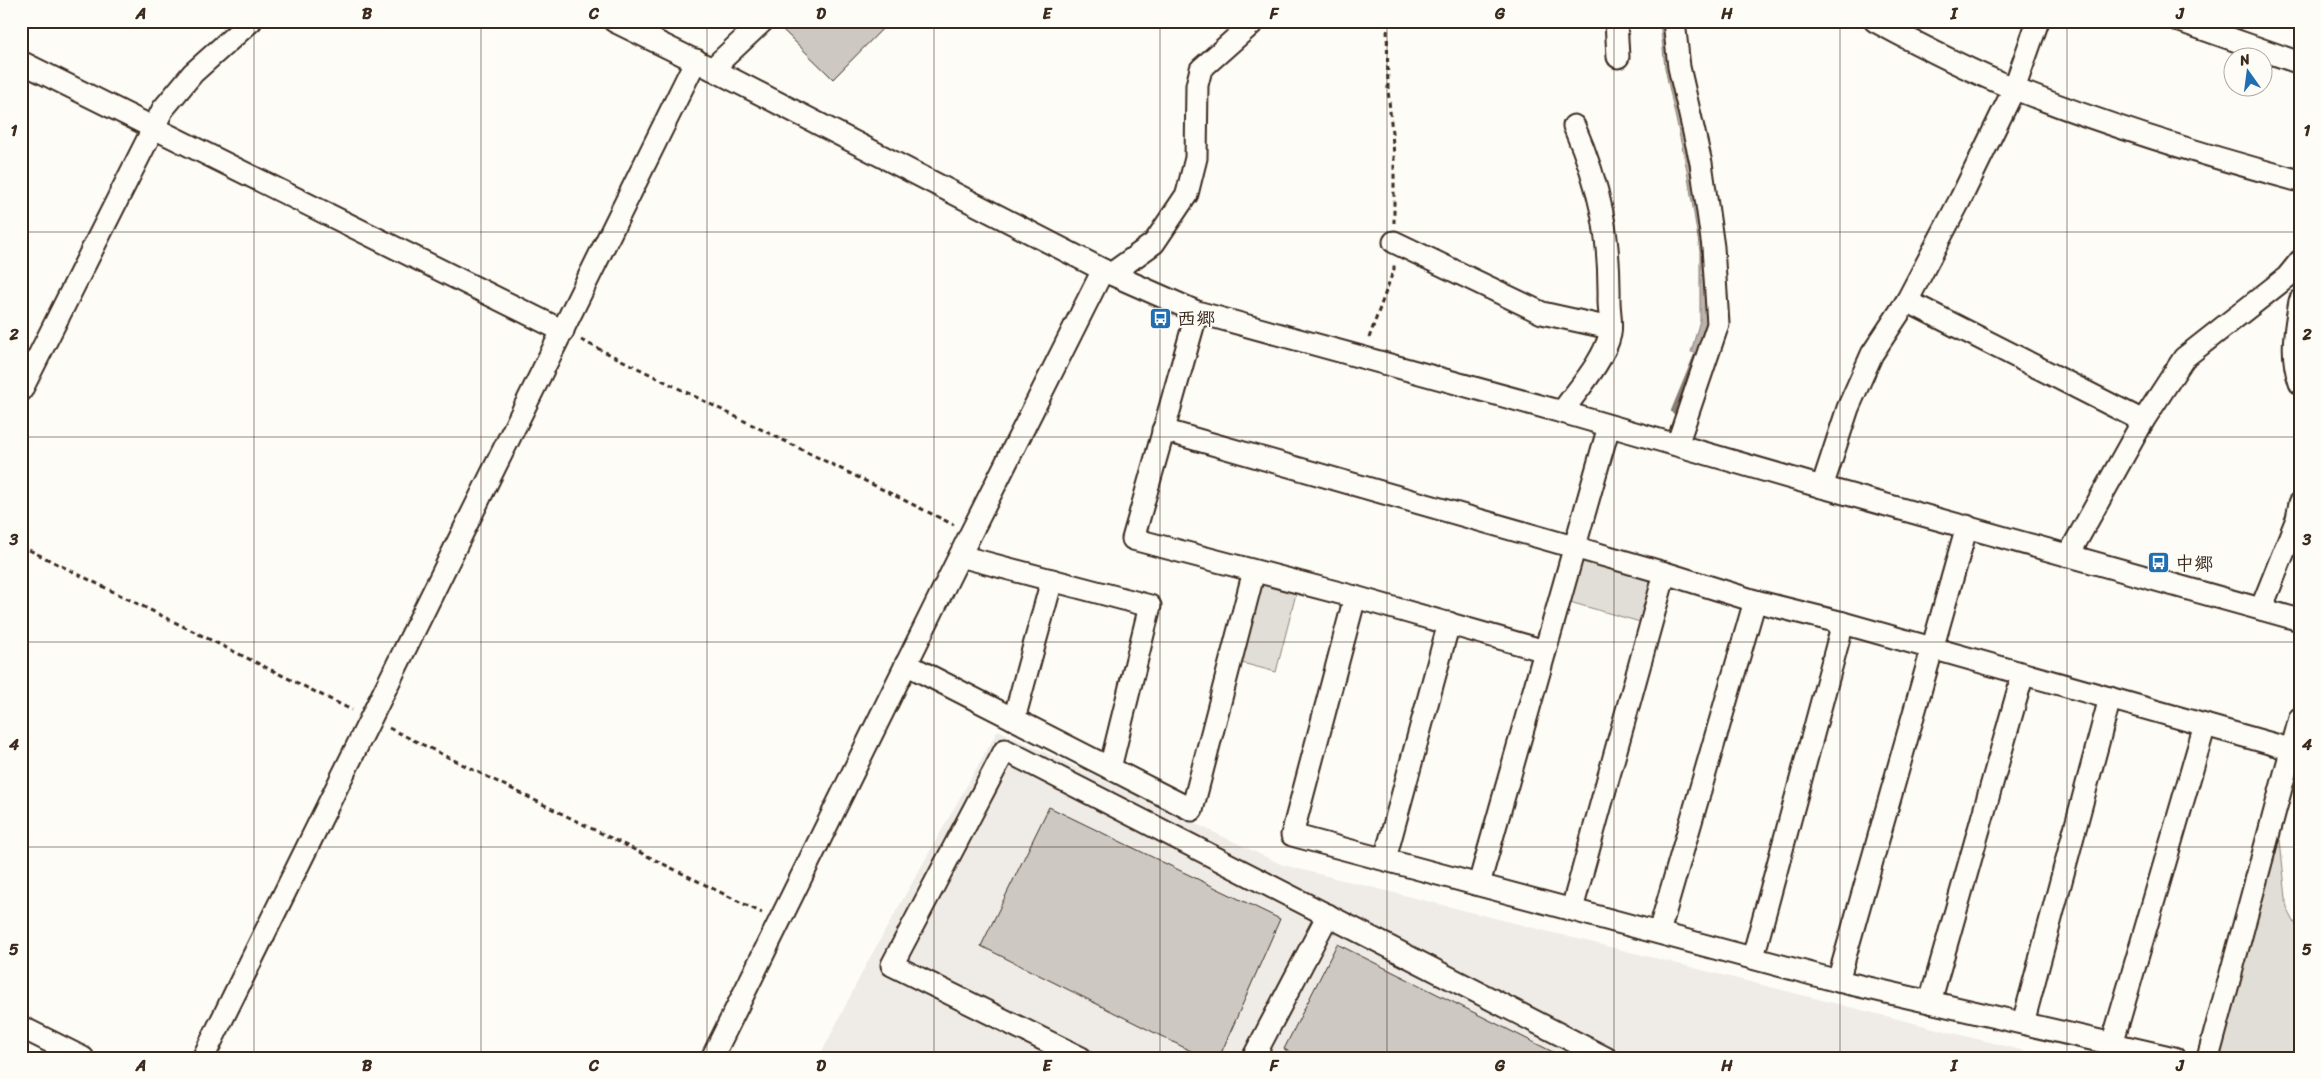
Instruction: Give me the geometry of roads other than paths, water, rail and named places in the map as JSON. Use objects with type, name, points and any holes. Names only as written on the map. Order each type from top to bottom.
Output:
[{"type":"street","points":[[21,391],[163,109],[193,73],[251,21]]},
{"type":"street","points":[[614,21],[648,28],[704,64],[1107,272],[1197,312],[1677,444],[1822,487],[1968,526],[2068,556],[2300,620]]},
{"type":"street","points":[[203,1058],[563,331],[704,64],[764,21]]},
{"type":"street","points":[[712,1058],[971,533],[1107,272],[1154,243],[1187,194],[1196,158],[1197,85],[1201,69],[1255,21]]},
{"type":"street","points":[[1616,21],[1618,57]]},
{"type":"street","points":[[1674,21],[1679,66],[1701,163],[1713,247],[1718,324],[1677,444]]},
{"type":"street","points":[[1875,21],[1927,49],[2014,88],[2113,126],[2300,181]]},
{"type":"street","points":[[1822,487],[1848,408],[1872,354],[1907,301],[1961,198],[2014,88],[2038,21]]},
{"type":"street","points":[[2180,21],[2300,63]]},
{"type":"street","points":[[21,62],[563,331]]},
{"type":"street","points":[[1562,412],[1597,363],[1610,334],[1610,262],[1602,213],[1590,164],[1574,126]]},
{"type":"street","points":[[1394,242],[1542,313],[1610,328]]},
{"type":"street","points":[[2068,556],[2142,422],[2184,358],[2287,277],[2300,261]]},
{"type":"street","points":[[1907,301],[2142,422]]},
{"type":"street","points":[[2300,301],[2293,339],[2294,361],[2300,383]]},
{"type":"street","points":[[1197,312],[1133,539],[1355,596],[1545,651]]},
{"type":"street","points":[[1479,884],[1609,426]]},
{"type":"street","points":[[1163,430],[1665,573],[1755,601],[1843,623],[2290,749]]},
{"type":"street","points":[[2261,609],[2297,519],[2300,503]]},
{"type":"street","points":[[1838,980],[1968,526]]},
{"type":"street","points":[[960,556],[1150,606],[1110,768]]},
{"type":"street","points":[[906,664],[1192,810],[1254,570]]},
{"type":"street","points":[[1572,909],[1665,573]]},
{"type":"street","points":[[1014,719],[1052,580]]},
{"type":"street","points":[[1355,596],[1292,835],[1838,980],[2174,1058]]},
{"type":"street","points":[[1659,932],[1755,601]]},
{"type":"street","points":[[1385,860],[1449,623]]},
{"type":"street","points":[[1753,957],[1843,623]]},
{"type":"street","points":[[1930,1002],[2023,674]]},
{"type":"street","points":[[2023,1023],[2110,698]]},
{"type":"street","points":[[2208,1058],[2290,749],[2300,718]]},
{"type":"street","points":[[2112,1044],[2205,725]]},
{"type":"street","points":[[1081,1058],[892,965],[1005,750],[1606,1058]]},
{"type":"street","points":[[1253,1058],[1328,915]]},
{"type":"street","points":[[21,1027],[83,1058]]},
{"type":"waterway","points":[[1674,411],[1697,355]]},
{"type":"place","name":"西郷","points":[[1161,318]]},
{"type":"place","name":"中郷","points":[[2159,563]]}]
